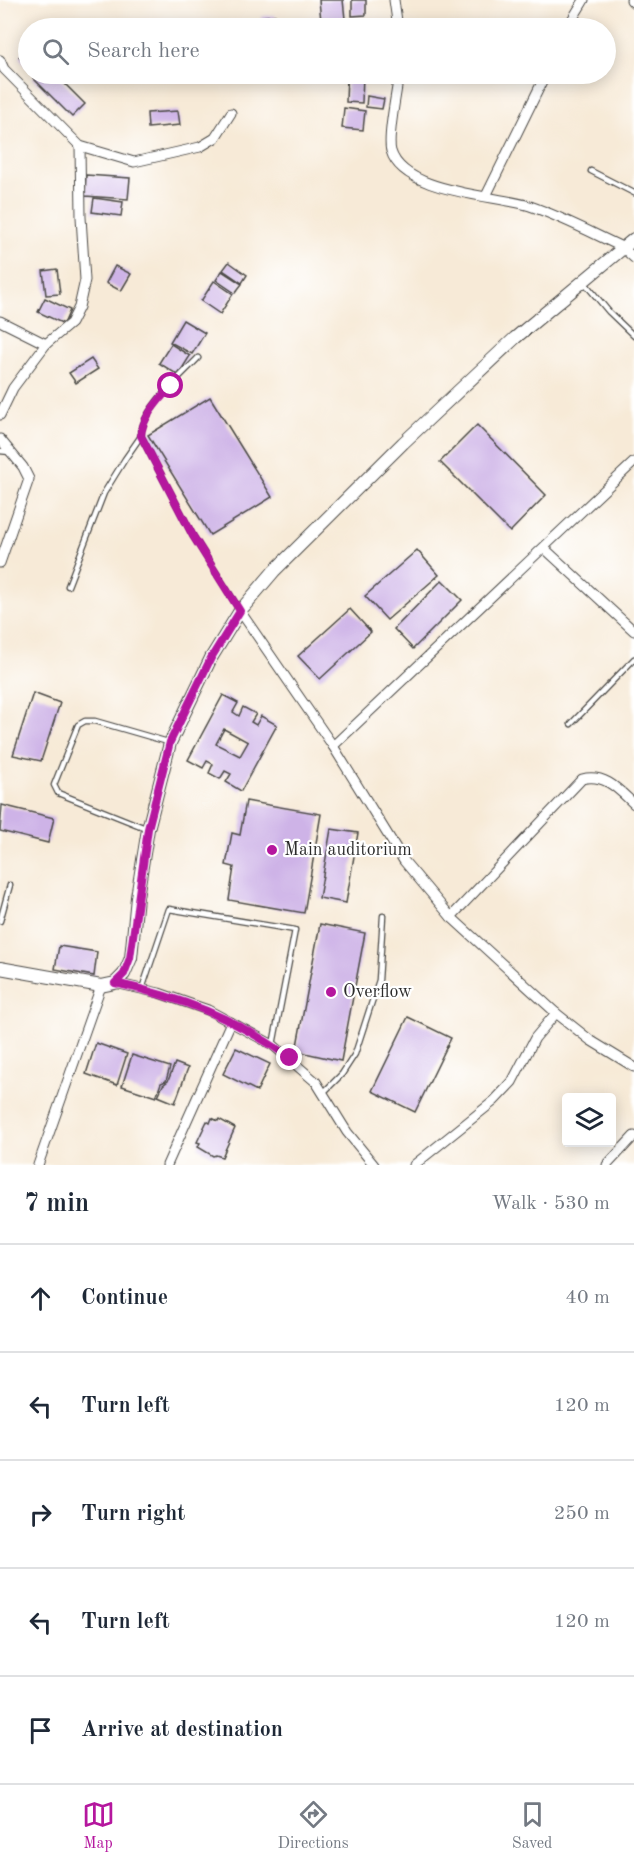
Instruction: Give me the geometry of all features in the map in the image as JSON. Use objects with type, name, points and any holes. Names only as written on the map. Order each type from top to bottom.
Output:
[{"type":"street","points":[[394,0],[397,18]]},
{"type":"street","points":[[573,18],[584,0]]},
{"type":"street","points":[[1,67],[80,146],[134,162],[200,147],[215,138],[231,113]]},
{"type":"street","points":[[398,84],[390,141],[391,152],[405,172],[465,194],[486,196],[531,207],[622,247],[634,258]]},
{"type":"street","points":[[486,196],[541,84]]},
{"type":"street","points":[[0,415],[13,388],[46,344],[71,323],[80,307],[85,280],[80,146]]},
{"type":"street","points":[[115,983],[124,974],[130,958],[148,829],[170,742],[211,658],[240,611],[282,563],[515,338],[634,239]]},
{"type":"street","points":[[0,321],[46,344]]},
{"type":"street","points":[[0,438],[5,452],[23,467],[29,479],[0,563]]},
{"type":"street","points":[[333,746],[634,462]]},
{"type":"street","points":[[544,548],[634,631]]},
{"type":"street","points":[[240,611],[333,746],[404,861],[451,917],[556,1013],[590,1040],[634,1067]]},
{"type":"street","points":[[451,917],[582,780],[590,777],[600,778],[612,784],[634,804]]},
{"type":"street","points":[[0,968],[101,986],[115,983],[142,989],[208,1010],[231,1022],[273,1045],[304,1071],[324,1092],[347,1132],[374,1165]]},
{"type":"street","points":[[38,1165],[101,986]]},
{"type":"street","points":[[414,1165],[494,1101],[512,1082],[535,1038],[556,1013]]},
{"type":"street","points":[[167,1165],[231,1022]]},
{"type":"street","points":[[607,1165],[634,1136]]},
{"type":"lane","points":[[591,171],[634,193]]},
{"type":"lane","points":[[583,280],[609,312],[634,336]]},
{"type":"lane","points":[[68,586],[104,493],[141,436],[145,422],[155,404],[198,358]]},
{"type":"lane","points":[[141,436],[193,536],[240,611]]},
{"type":"lane","points":[[571,724],[634,659]]},
{"type":"lane","points":[[148,829],[58,793],[54,785],[78,725],[86,721],[95,721],[170,742]]},
{"type":"lane","points":[[0,921],[10,885]]},
{"type":"lane","points":[[142,989],[169,909],[295,930],[273,1045]]},
{"type":"lane","points":[[324,1092],[349,1065],[358,1043],[379,980],[383,916]]},
{"type":"building","points":[[319,0],[343,0],[345,18],[321,18]]},
{"type":"building","points":[[352,0],[366,0],[366,15],[352,16]]},
{"type":"building","points":[[275,15],[275,18],[261,18]]},
{"type":"building","points":[[39,84],[65,84],[85,104],[72,117]]},
{"type":"building","points":[[347,84],[363,84],[362,103],[346,102]]},
{"type":"building","points":[[367,96],[384,99],[382,109],[366,107]]},
{"type":"building","points":[[344,108],[365,111],[363,130],[342,128]]},
{"type":"building","points":[[178,111],[180,125],[148,128],[147,113]]},
{"type":"building","points":[[86,175],[130,178],[128,199],[85,196]]},
{"type":"building","points":[[94,198],[123,202],[121,216],[92,212]]},
{"type":"building","points":[[229,262],[247,275],[242,283],[223,270]]},
{"type":"building","points":[[115,266],[131,274],[121,291],[106,283]]},
{"type":"building","points":[[57,269],[60,294],[46,295],[43,271]]},
{"type":"building","points":[[222,271],[242,284],[235,293],[216,280]]},
{"type":"building","points":[[214,281],[233,294],[220,314],[201,301]]},
{"type":"building","points":[[45,298],[70,310],[64,324],[38,312]]},
{"type":"building","points":[[183,320],[205,333],[192,354],[170,342]]},
{"type":"building","points":[[171,344],[190,356],[178,375],[159,363]]},
{"type":"building","points":[[91,359],[98,369],[76,383],[69,373]]},
{"type":"building","points":[[210,397],[272,497],[210,535],[148,435]]},
{"type":"building","points":[[477,425],[546,495],[510,532],[440,462]]},
{"type":"building","points":[[417,550],[439,575],[387,620],[365,596]]},
{"type":"building","points":[[442,580],[462,600],[413,649],[394,629]]},
{"type":"building","points":[[350,609],[371,632],[320,679],[298,656]]},
{"type":"building","points":[[33,693],[60,703],[41,761],[13,755]]},
{"type":"building","points":[[223,695],[238,703],[233,712],[239,716],[243,707],[256,714],[251,722],[256,725],[261,716],[277,725],[241,791],[226,782],[231,774],[225,771],[220,779],[209,773],[213,764],[207,761],[203,768],[188,760]],"holes":[[[224,729],[248,742],[240,756],[216,744]]]},
{"type":"building","name":"Main auditorium","points":[[246,801],[321,814],[304,913],[229,900],[234,867],[226,865],[232,833],[240,835]]},
{"type":"building","points":[[2,805],[54,818],[48,843],[0,831]]},
{"type":"building","points":[[331,829],[358,833],[346,903],[319,898]]},
{"type":"building","name":"Overflow","points":[[320,924],[365,933],[341,1061],[296,1051]]},
{"type":"building","points":[[59,946],[97,952],[94,976],[55,969]]},
{"type":"building","points":[[408,1017],[451,1038],[415,1112],[372,1091]]},
{"type":"building","points":[[96,1043],[127,1054],[117,1085],[86,1074]]},
{"type":"building","points":[[236,1048],[270,1064],[257,1091],[223,1074]]},
{"type":"building","points":[[132,1055],[170,1067],[166,1081],[161,1083],[156,1097],[122,1086]]},
{"type":"building","points":[[175,1063],[188,1068],[175,1103],[158,1096],[163,1085],[168,1081]]},
{"type":"building","points":[[212,1118],[218,1121],[219,1119],[235,1128],[222,1157],[213,1156],[198,1147],[200,1143],[197,1142],[207,1121],[210,1123]]},
{"type":"place","name":"Main auditorium","points":[[272,850]]},
{"type":"place","name":"Overflow","points":[[331,992]]},
{"type":"route","points":[[171,386],[155,404],[145,422],[141,436],[193,536],[240,611],[211,658],[170,742],[148,829],[130,958],[124,974],[115,983],[159,993],[208,1010],[273,1045],[290,1058]]}]
